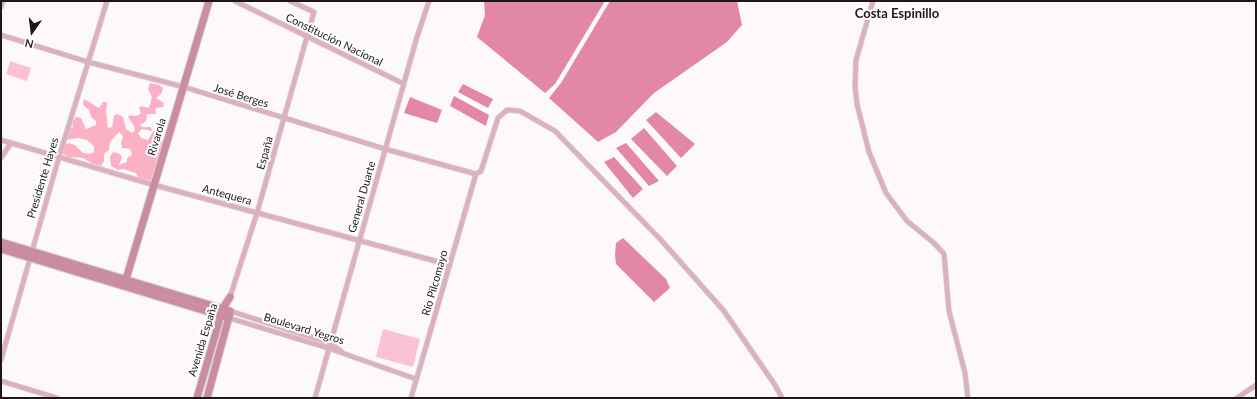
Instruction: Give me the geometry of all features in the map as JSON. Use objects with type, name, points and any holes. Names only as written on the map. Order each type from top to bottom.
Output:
[{"type":"street","points":[[1,7],[3,1]]},
{"type":"street","name":"Presidente Hayes","points":[[1,360],[30,254],[106,1]]},
{"type":"street","name":"Rivarola","points":[[125,283],[209,1]]},
{"type":"street","name":"Constitución Nacional","points":[[235,1],[404,84]]},
{"type":"street","name":"España","points":[[230,297],[257,213],[314,12],[290,1]]},
{"type":"street","name":"General Duarte","points":[[315,398],[385,149],[429,1]]},
{"type":"street","points":[[873,1],[856,60],[855,87],[857,104],[870,152],[886,193],[906,221],[934,243],[944,254],[949,311],[964,373],[968,398]]},
{"type":"street","name":"José Berges","points":[[1,35],[88,62],[184,87],[385,149],[476,174]]},
{"type":"street","name":"Río Pilcomayo","points":[[411,398],[476,174],[482,171],[498,118],[507,110],[520,111],[555,131],[661,240],[724,312],[775,385],[782,398]]},
{"type":"street","name":"Antequera","points":[[1,140],[154,185],[450,265]]},
{"type":"street","points":[[1,158],[11,143]]},
{"type":"street","name":"Boulevard Yegros","points":[[1,242],[30,254],[330,343],[346,354]]},
{"type":"street","name":"Boulevard Yegros","points":[[1,249],[30,254]]},
{"type":"street","name":"Avenida España","points":[[197,398],[222,312],[230,297]]},
{"type":"street","name":"Avenida España","points":[[207,398],[230,314],[230,297]]},
{"type":"street","name":"Boulevard Yegros","points":[[230,314],[346,354]]},
{"type":"street","points":[[346,354],[416,379]]},
{"type":"street","points":[[1,381],[57,398]]},
{"type":"street","points":[[1237,398],[1256,385]]},
{"type":"shaded area","points":[[484,1],[605,1],[555,84],[545,93],[477,37],[485,15]]},
{"type":"shaded area","points":[[610,1],[737,1],[742,25],[727,42],[654,93],[616,132],[598,142],[549,98],[561,83]]},
{"type":"shaded area","points":[[10,61],[31,68],[27,81],[6,74]]},
{"type":"shaded area","points":[[150,83],[159,85],[163,88],[162,93],[156,98],[164,103],[163,107],[155,108],[156,114],[147,114],[146,121],[140,125],[142,127],[151,127],[152,131],[142,129],[138,133],[141,138],[148,140],[153,131],[155,131],[157,134],[154,141],[164,140],[155,178],[151,182],[138,178],[136,173],[123,169],[118,170],[111,166],[110,157],[113,152],[120,154],[122,157],[119,165],[127,162],[127,158],[132,155],[130,149],[122,148],[121,143],[123,136],[119,132],[110,142],[109,150],[104,154],[104,161],[101,166],[93,164],[83,158],[69,157],[63,154],[64,146],[68,143],[75,145],[83,153],[90,154],[94,152],[94,146],[87,140],[78,138],[67,140],[64,136],[65,130],[73,127],[72,122],[76,117],[81,118],[86,129],[96,125],[96,121],[91,117],[89,110],[83,105],[84,99],[99,108],[103,102],[107,102],[106,111],[108,128],[112,127],[114,116],[117,114],[123,117],[126,129],[132,133],[135,130],[134,126],[128,117],[131,115],[139,115],[141,113],[139,108],[141,106],[149,108],[152,97],[148,89]]},
{"type":"shaded area","points":[[463,84],[493,99],[488,108],[458,92]]},
{"type":"shaded area","points":[[454,96],[489,115],[486,126],[450,106]]},
{"type":"shaded area","points":[[410,97],[442,110],[437,123],[404,113]]},
{"type":"shaded area","points":[[656,112],[695,144],[681,158],[646,120]]},
{"type":"shaded area","points":[[644,128],[677,166],[667,176],[631,139]]},
{"type":"shaded area","points":[[626,143],[659,181],[649,186],[616,148]]},
{"type":"shaded area","points":[[614,157],[643,189],[633,198],[604,162]]},
{"type":"shaded area","points":[[623,238],[666,279],[670,288],[654,302],[616,264],[616,243]]},
{"type":"shaded area","points":[[383,329],[420,339],[413,367],[376,357]]},
{"type":"district","name":"Costa Espinillo","points":[[897,14]]}]
